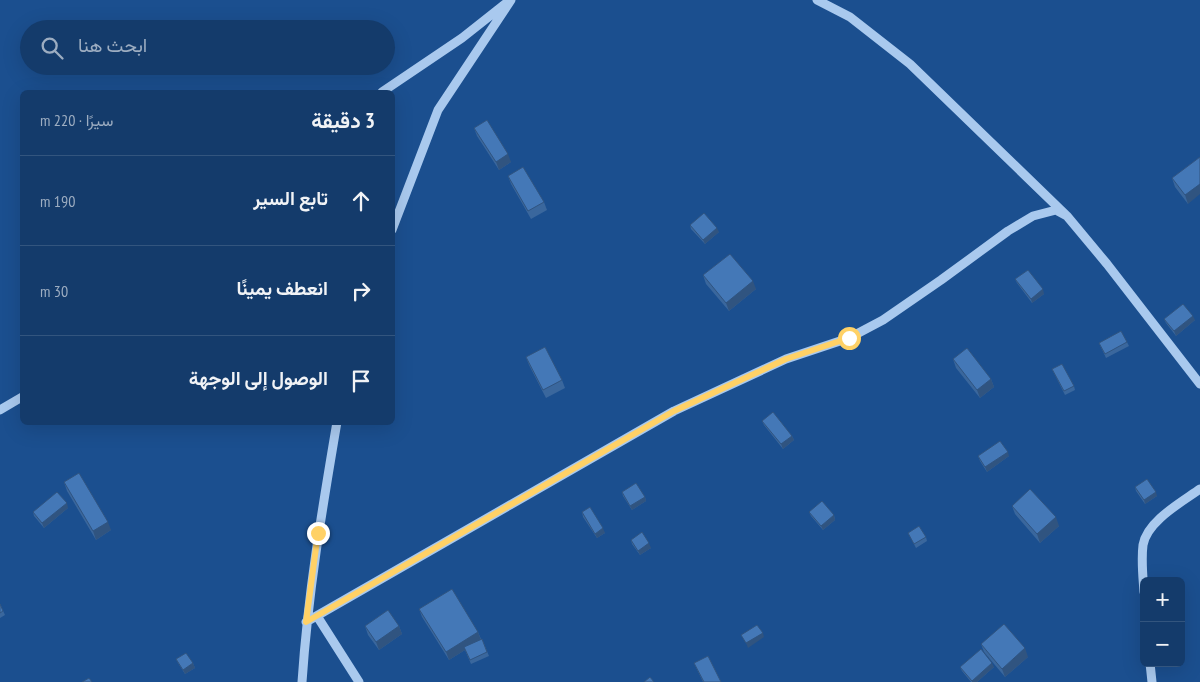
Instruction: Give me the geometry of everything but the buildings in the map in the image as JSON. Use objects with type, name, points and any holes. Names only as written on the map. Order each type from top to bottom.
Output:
[{"type":"street","points":[[385,90],[462,38],[511,0]]},
{"type":"street","points":[[395,222],[438,110],[511,0]]},
{"type":"street","points":[[817,0],[850,17],[910,64],[1067,216],[1107,264],[1200,384]]},
{"type":"street","points":[[306,622],[674,411],[786,359],[849,338],[883,320],[1008,231],[1033,216],[1056,210],[1067,216]]},
{"type":"street","points":[[0,410],[20,398]]},
{"type":"street","points":[[302,682],[306,622],[318,533],[336,425]]},
{"type":"street","points":[[1143,577],[1143,544],[1148,532],[1158,519],[1200,489]]},
{"type":"street","points":[[317,616],[359,682]]},
{"type":"street","points":[[1150,667],[1152,682]]},
{"type":"route","points":[[318,533],[306,622],[674,411],[786,359],[849,338]]}]
